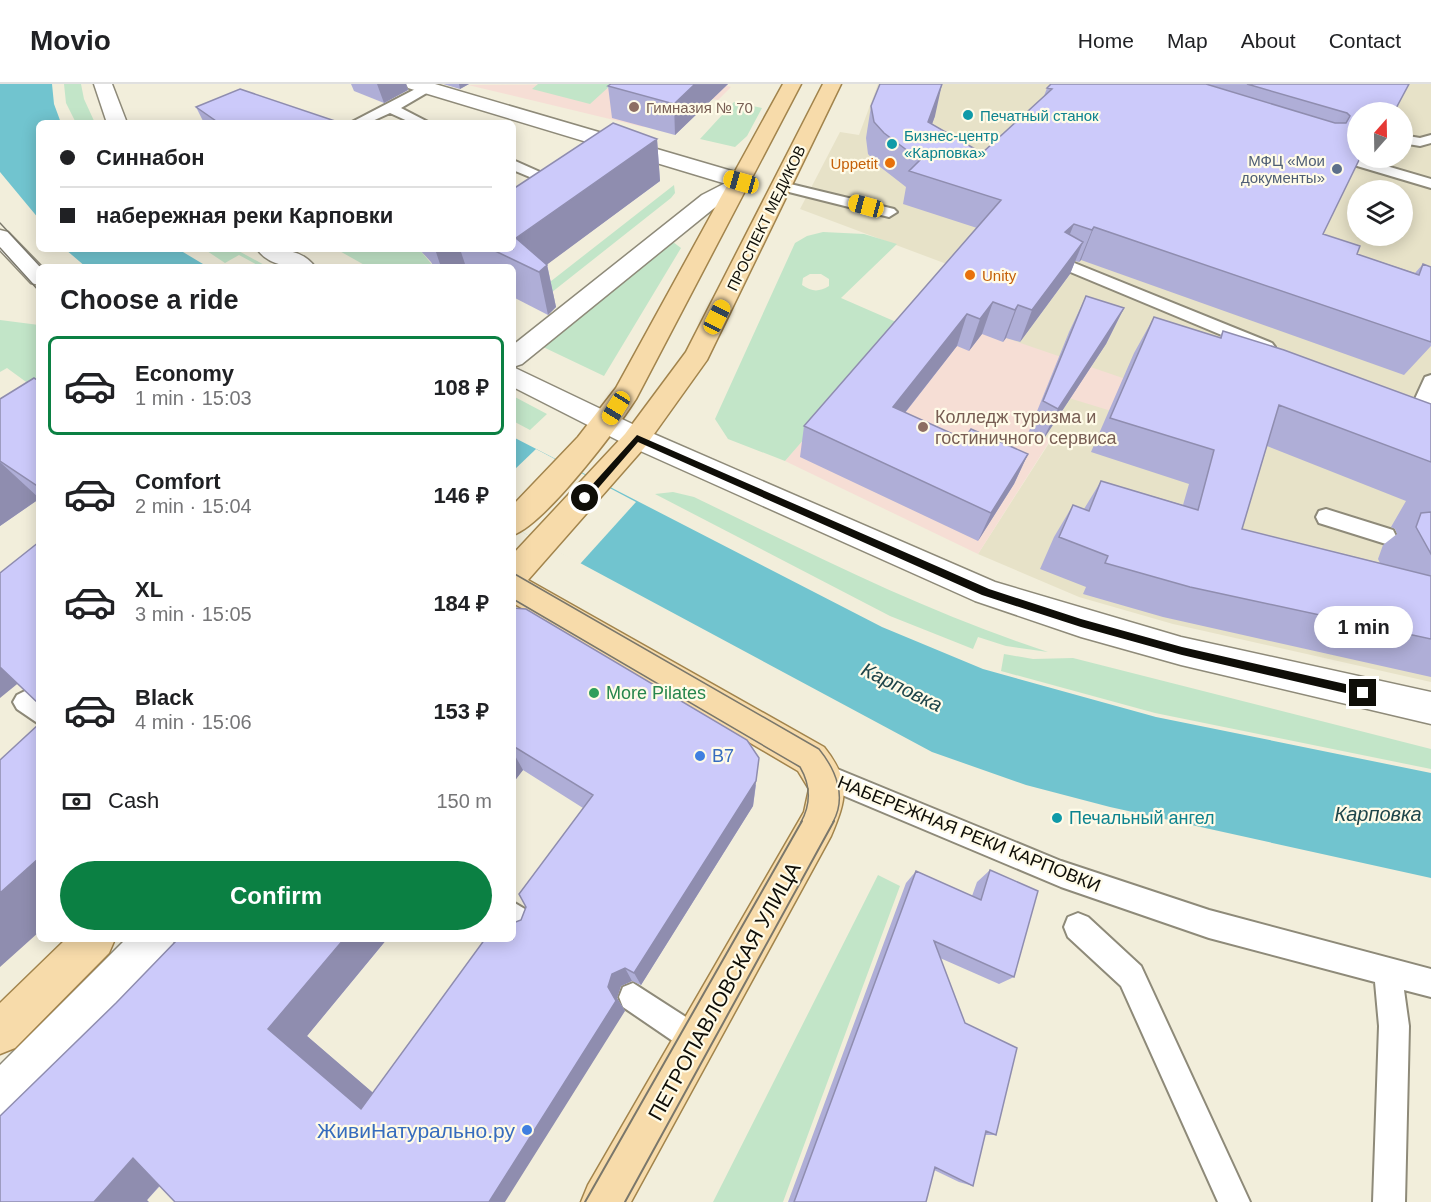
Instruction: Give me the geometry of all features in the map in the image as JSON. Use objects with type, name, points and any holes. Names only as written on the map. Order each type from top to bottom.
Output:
[{"type":"main road","points":[[516,520],[569,467],[606,424],[741,182],[792,84]]},
{"type":"main road","name":"ПРОСПЕКТ МЕДИКОВ","points":[[516,572],[599,483],[637,438],[670,397],[698,354],[832,84]]},
{"type":"main road","name":"НАБЕРЕЖНАЯ РЕКИ КАРПОВКИ","points":[[516,589],[811,759],[825,776]]},
{"type":"main road","name":"ПЕТРОПАВЛОВСКАЯ УЛИЦА","points":[[605,1202],[818,823],[828,797],[825,776]]},
{"type":"main road","points":[[0,1034],[92,942]]},
{"type":"street","points":[[103,84],[116,120]]},
{"type":"street","points":[[420,85],[741,182]]},
{"type":"street","points":[[516,356],[710,200],[741,182]]},
{"type":"street","points":[[0,237],[36,275]]},
{"type":"street","points":[[275,252],[297,264]]},
{"type":"street","points":[[516,378],[606,424],[986,592],[1081,623],[1182,651],[1431,708]]},
{"type":"street","points":[[0,1096],[152,942]]},
{"type":"lane","points":[[364,120],[390,108],[420,85]]},
{"type":"lane","points":[[390,108],[416,120]]},
{"type":"lane","points":[[1413,141],[1420,142],[1431,139]]},
{"type":"lane","points":[[585,152],[603,140]]},
{"type":"lane","points":[[1342,157],[1431,184]]},
{"type":"lane","points":[[516,166],[549,176],[528,189]]},
{"type":"lane","points":[[782,186],[889,212]]},
{"type":"lane","points":[[1062,263],[1280,353]]},
{"type":"lane","points":[[1388,397],[1426,413],[1431,381]]},
{"type":"lane","points":[[1326,517],[1386,536]]},
{"type":"lane","name":"НАБЕРЕЖНАЯ РЕКИ КАРПОВКИ","points":[[825,776],[1061,874],[1209,924],[1431,983]]},
{"type":"lane","points":[[1078,927],[1131,976],[1234,1202]]},
{"type":"lane","points":[[1388,973],[1394,1026],[1389,1202]]},
{"type":"lane","points":[[633,997],[696,1040]]},
{"type":"shaded area","name":"Гимназия № 70","points":[[728,84],[727,86],[731,87],[718,100],[712,99],[648,123],[643,127],[468,85]]},
{"type":"shaded area","points":[[878,84],[1431,84],[1431,682],[1173,624],[1079,597],[978,554],[1051,440],[1029,432],[1046,390],[1003,342],[982,334],[952,266],[800,209],[840,132],[859,135]]},
{"type":"shaded area","name":"Колледж туризма и гостиничного сервиса","points":[[920,304],[1003,342],[1006,338],[1152,388],[1144,421],[1046,391],[1029,432],[1051,439],[978,554],[785,461]]},
{"type":"green space","points":[[64,84],[81,84],[84,99],[94,120],[74,120],[66,103]]},
{"type":"green space","points":[[538,84],[612,84],[590,104],[532,89]]},
{"type":"green space","points":[[734,102],[762,108],[747,136],[735,147],[700,139]]},
{"type":"green space","points":[[674,185],[675,193],[671,198],[542,300],[532,296]]},
{"type":"green space","points":[[823,232],[864,234],[897,244],[841,298],[903,325],[785,461],[728,439],[715,419],[795,243],[807,236]],"holes":[[[810,274],[821,274],[829,279],[829,286],[816,290],[802,285],[803,278]]]},
{"type":"green space","points":[[673,242],[681,248],[604,376],[541,346],[666,243]]},
{"type":"green space","points":[[208,252],[240,252],[262,264],[256,264],[239,255],[225,263]]},
{"type":"green space","points":[[341,252],[422,252],[432,264],[363,264]]},
{"type":"green space","points":[[0,320],[36,325],[36,385],[33,387],[7,368],[0,372]]},
{"type":"green space","points":[[516,398],[547,414],[530,430],[516,423]]},
{"type":"green space","points":[[673,492],[694,497],[912,600],[1048,652],[1006,646],[978,637],[973,649],[890,616],[655,494]]},
{"type":"green space","points":[[1004,654],[1033,659],[1073,658],[1431,749],[1431,769],[1155,713],[1001,671]]},
{"type":"green space","points":[[878,875],[900,886],[783,1202],[713,1202]]},
{"type":"water","points":[[0,84],[52,84],[54,104],[60,120],[36,120],[36,215],[0,172]]},
{"type":"water","points":[[68,252],[183,252],[203,264],[82,264]]},
{"type":"water","name":"Карповка","points":[[516,439],[882,627],[983,669],[1156,717],[1431,773],[1431,878],[1110,807],[1026,785],[932,752],[516,529]]},
{"type":"pier","points":[[536,449],[636,502],[580,564],[516,529],[516,468]]},
{"type":"building","points":[[611,84],[695,84],[674,104],[608,86]]},
{"type":"building","points":[[880,84],[942,84],[928,122],[982,153],[1052,89],[1047,88],[1051,84],[1206,84],[1335,123],[1347,121],[1347,168],[1355,168],[1349,180],[1347,180],[1347,185],[1323,234],[1347,242],[1347,246],[1360,246],[1357,254],[1419,275],[1423,264],[1431,267],[1431,342],[1094,227],[1092,230],[1074,224],[1065,232],[1083,242],[1032,310],[1018,305],[1015,310],[993,302],[980,319],[967,314],[893,407],[964,439],[971,429],[1028,454],[991,513],[804,426],[1001,200],[909,171],[920,160],[884,133],[874,122],[871,106]]},
{"type":"building","points":[[1247,84],[1409,84],[1399,102],[1347,102],[1347,113]]},
{"type":"building","points":[[240,89],[332,120],[215,120],[196,107]]},
{"type":"building","points":[[613,123],[657,139],[516,238],[516,187]]},
{"type":"building","points":[[516,238],[547,265],[539,272],[497,252],[516,252]]},
{"type":"building","points":[[1086,296],[1124,308],[1058,409],[1043,401]]},
{"type":"building","points":[[1154,317],[1221,338],[1223,331],[1284,350],[1431,404],[1431,462],[1279,405],[1242,529],[1431,576],[1431,639],[1190,587],[1105,563],[1108,556],[1059,537],[1073,505],[1089,511],[1101,481],[1198,510],[1214,450],[1110,418]]},
{"type":"building","points":[[34,378],[36,379],[36,485],[0,461],[0,399]]},
{"type":"building","points":[[1431,512],[1431,554],[1416,527],[1421,513]]},
{"type":"building","points":[[36,544],[36,701],[0,667],[0,573]]},
{"type":"building","points":[[516,608],[526,609],[747,740],[759,758],[756,781],[634,973],[625,968],[612,974],[608,987],[616,1001],[489,1202],[175,1202],[133,1158],[94,1202],[0,1202],[0,1116],[175,942],[341,942],[268,1029],[361,1109],[483,942],[516,942],[516,922],[521,920],[526,907],[519,894],[593,795],[516,748]]},
{"type":"building","points":[[36,727],[36,861],[0,893],[0,760]]},
{"type":"building","points":[[990,870],[1038,891],[1014,977],[934,941],[965,1023],[1017,1048],[996,1135],[986,1131],[973,1186],[935,1167],[926,1202],[794,1202],[916,871],[981,900]]},
{"type":"tram line","points":[[0,223],[38,264]]},
{"type":"tram line","points":[[0,248],[36,288]]},
{"type":"tram line","points":[[516,575],[819,749],[838,784],[839,803],[833,822]]},
{"type":"tram line","points":[[516,601],[800,767],[808,788],[807,808],[801,822]]},
{"type":"tram line","points":[[585,1202],[802,821]]},
{"type":"tram line","points":[[625,1202],[834,821]]},
{"type":"place","name":"Гимназия № 70","points":[[634,107]]},
{"type":"place","name":"Печатный станок","points":[[968,115]]},
{"type":"place","name":"Бизнес-центр «Карповка»","points":[[892,144]]},
{"type":"place","name":"Uppetit","points":[[890,163]]},
{"type":"place","name":"МФЦ «Мои документы»","points":[[1337,169]]},
{"type":"place","name":"Unity","points":[[970,275]]},
{"type":"place","name":"Колледж туризма и гостиничного сервиса","points":[[923,427]]},
{"type":"place","name":"More Pilates","points":[[594,693]]},
{"type":"place","name":"B7","points":[[700,756]]},
{"type":"place","name":"Печальный ангел","points":[[1057,818]]},
{"type":"place","name":"ЖивиНатурально.ру","points":[[527,1130]]},
{"type":"route","points":[[585,498],[637,438],[906,559],[986,592],[1081,623],[1182,651],[1363,693]]}]
